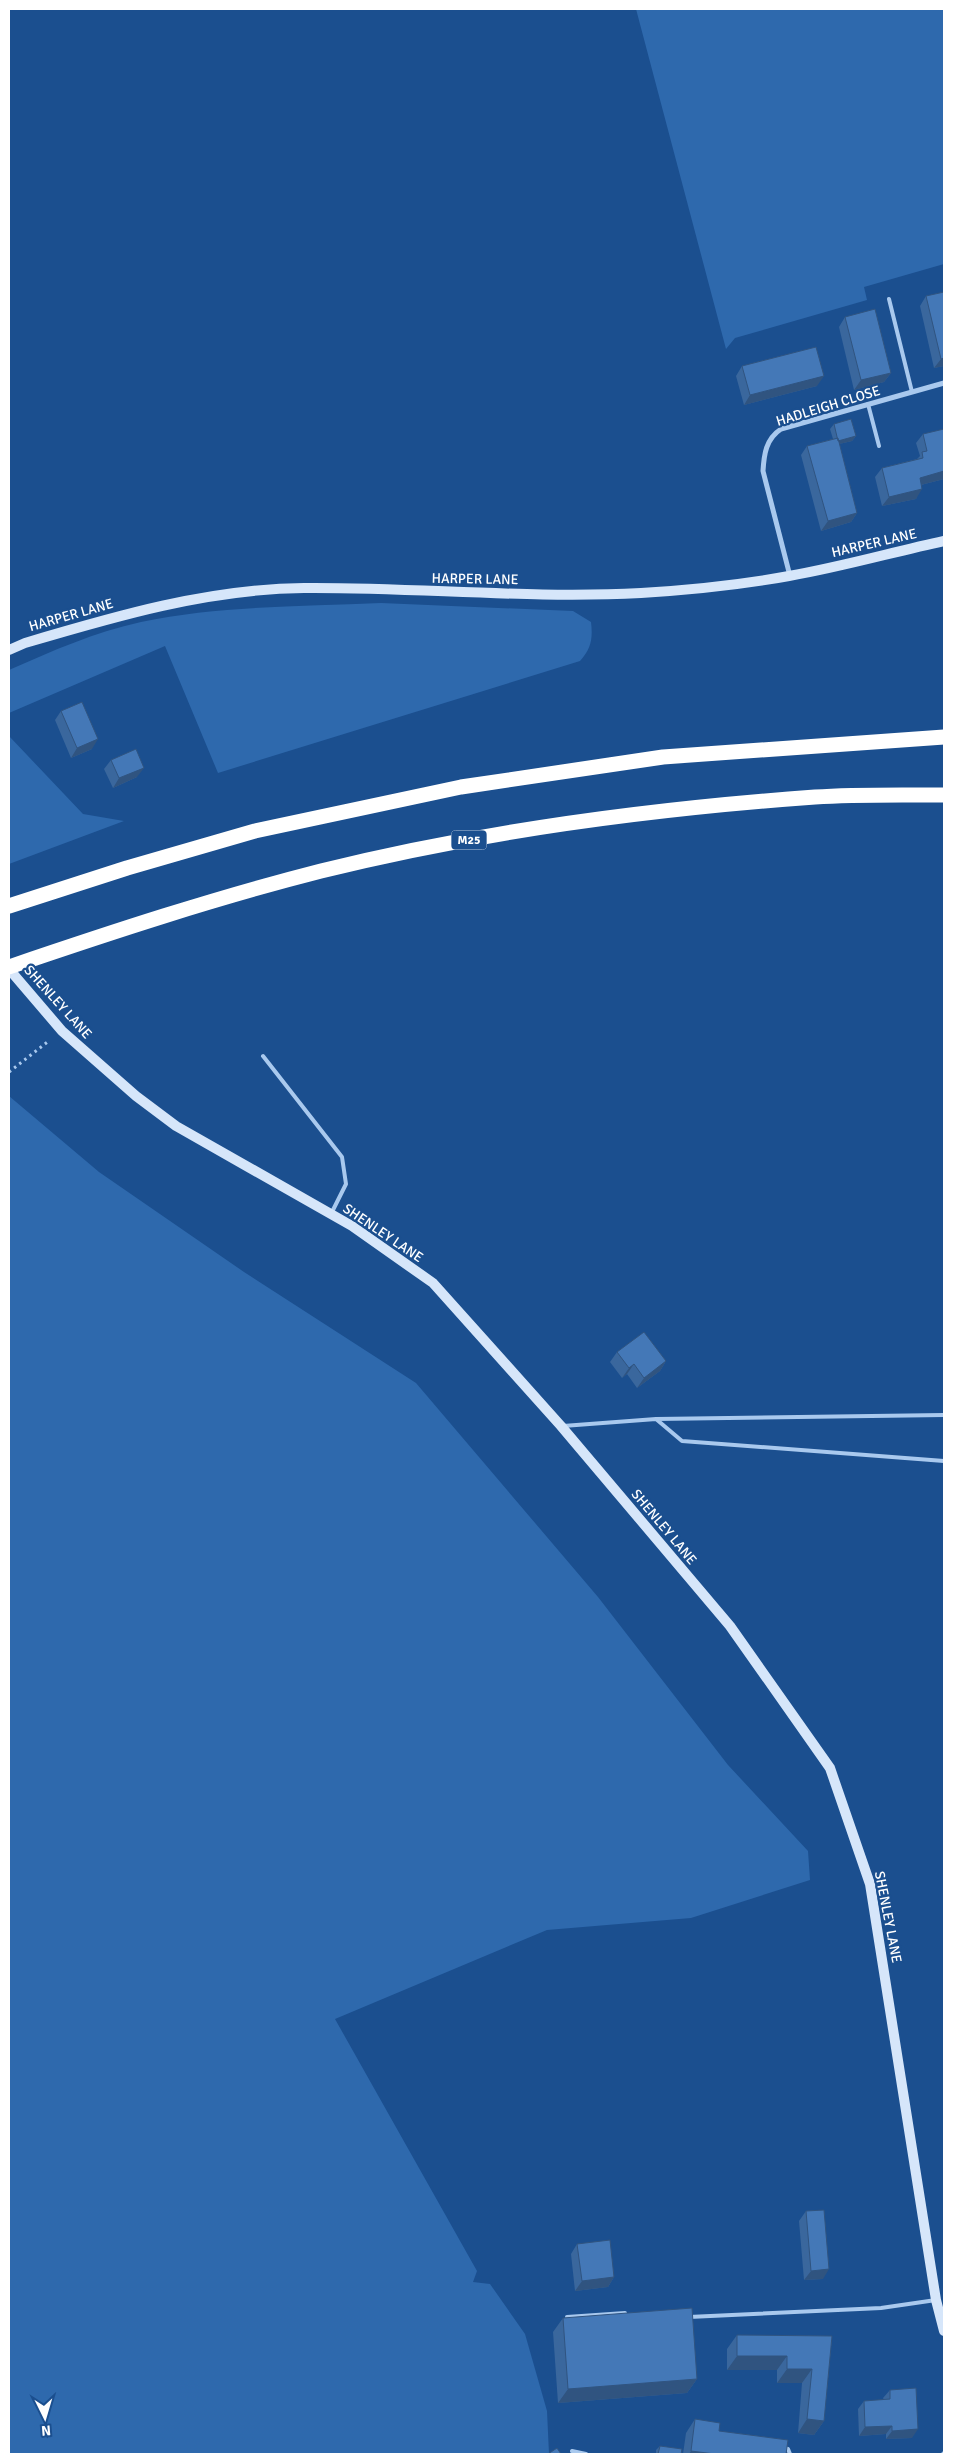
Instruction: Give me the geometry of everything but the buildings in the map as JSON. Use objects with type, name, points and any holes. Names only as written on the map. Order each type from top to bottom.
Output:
[{"type":"highway","points":[[9,906],[127,868],[256,831],[461,787],[663,757],[944,737]]},
{"type":"highway","name":"M25","points":[[9,968],[169,913],[322,871],[471,839],[618,817],[816,797],[944,795]]},
{"type":"main road","name":"HARPER LANE","points":[[9,650],[156,606],[254,592],[303,588],[504,594],[604,594],[679,590],[790,576],[944,541]]},
{"type":"main road","name":"SHENLEY LANE","points":[[9,968],[62,1031],[136,1096],[176,1126],[352,1226],[432,1283],[561,1426],[730,1626],[830,1768],[870,1884],[936,2300],[944,2331]]},
{"type":"street","name":"HADLEIGH CLOSE","points":[[790,576],[763,471],[764,455],[772,435],[781,429],[944,383]]},
{"type":"lane","points":[[890,299],[912,392]]},
{"type":"lane","points":[[868,404],[879,446]]},
{"type":"lane","points":[[263,1056],[342,1157],[346,1184],[331,1214]]},
{"type":"lane","points":[[561,1426],[656,1420],[944,1415]]},
{"type":"lane","points":[[656,1420],[682,1441],[944,1461]]},
{"type":"lane","points":[[683,2316],[881,2308],[936,2300]]},
{"type":"lane","points":[[567,2317],[631,2313]]},
{"type":"lane","points":[[779,2447],[788,2449],[790,2454]]},
{"type":"lane","points":[[572,2451],[586,2454]]},
{"type":"path","points":[[9,1072],[62,1031]]},
{"type":"shaded area","points":[[636,9],[944,9],[944,264],[864,287],[867,300],[735,338],[726,349]]},
{"type":"shaded area","points":[[381,603],[573,611],[591,622],[592,634],[589,648],[580,661],[218,773],[165,646],[9,713],[9,670],[107,631],[141,622],[201,612]]},
{"type":"shaded area","points":[[9,736],[83,814],[124,821],[9,864]]},
{"type":"shaded area","points":[[9,1096],[99,1172],[244,1272],[416,1383],[598,1597],[728,1765],[808,1851],[810,1880],[691,1918],[547,1930],[335,2019],[477,2271],[473,2282],[490,2284],[525,2334],[547,2411],[549,2454],[9,2454]]}]
